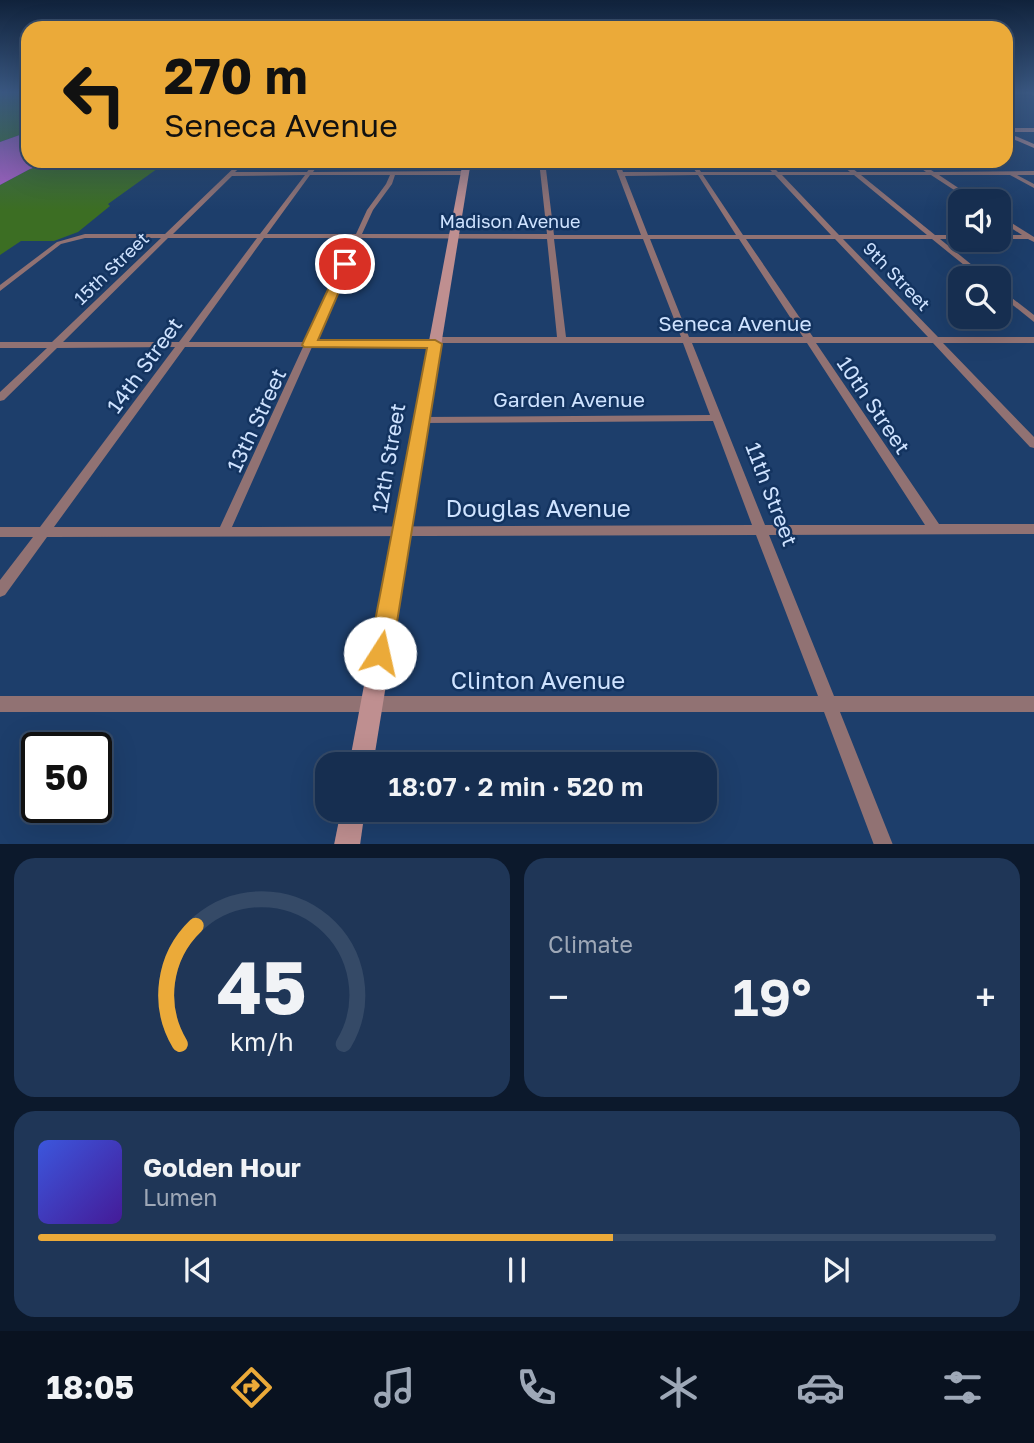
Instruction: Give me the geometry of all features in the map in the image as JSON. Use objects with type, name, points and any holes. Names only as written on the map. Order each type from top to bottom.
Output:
[{"type":"main road","points":[[1013,136],[1034,146]]},
{"type":"main road","name":"12th Street","points":[[363,752],[466,168]]},
{"type":"main road","points":[[347,844],[351,822]]},
{"type":"street","name":"15th Street","points":[[0,398],[236,168]]},
{"type":"street","name":"14th Street","points":[[0,591],[313,168]]},
{"type":"street","points":[[543,168],[562,341]]},
{"type":"street","name":"11th Street","points":[[619,168],[884,844]]},
{"type":"street","name":"10th Street","points":[[695,168],[935,529]]},
{"type":"street","name":"9th Street","points":[[771,168],[1034,444]]},
{"type":"street","points":[[848,168],[970,266]]},
{"type":"street","points":[[925,168],[957,189]]},
{"type":"street","name":"13th Street","points":[[224,531],[358,237],[375,201],[382,194],[393,173]]},
{"type":"street","points":[[230,174],[465,173]]},
{"type":"street","points":[[1011,173],[1034,186]]},
{"type":"street","points":[[621,174],[1034,173]]},
{"type":"street","points":[[1011,225],[1032,238]]},
{"type":"street","name":"Madison Avenue","points":[[0,289],[59,243],[85,236],[948,237]]},
{"type":"street","points":[[1011,237],[1032,238]]},
{"type":"street","points":[[1011,300],[1034,319]]},
{"type":"street","name":"Seneca Avenue","points":[[0,345],[1034,340]]},
{"type":"street","name":"Garden Avenue","points":[[422,420],[718,418]]},
{"type":"street","name":"Douglas Avenue","points":[[0,532],[1034,528]]},
{"type":"street","name":"Clinton Avenue","points":[[0,704],[1034,704]]},
{"type":"green space","points":[[0,131],[21,131],[21,134],[0,142]]},
{"type":"green space","points":[[158,168],[108,204],[110,206],[78,232],[54,241],[21,241],[0,255],[0,185],[30,169]]},
{"type":"shaded area","points":[[21,134],[21,168],[33,168],[0,185],[0,142]]},
{"type":"route","points":[[345,264],[309,345],[435,344],[380,653]]}]
